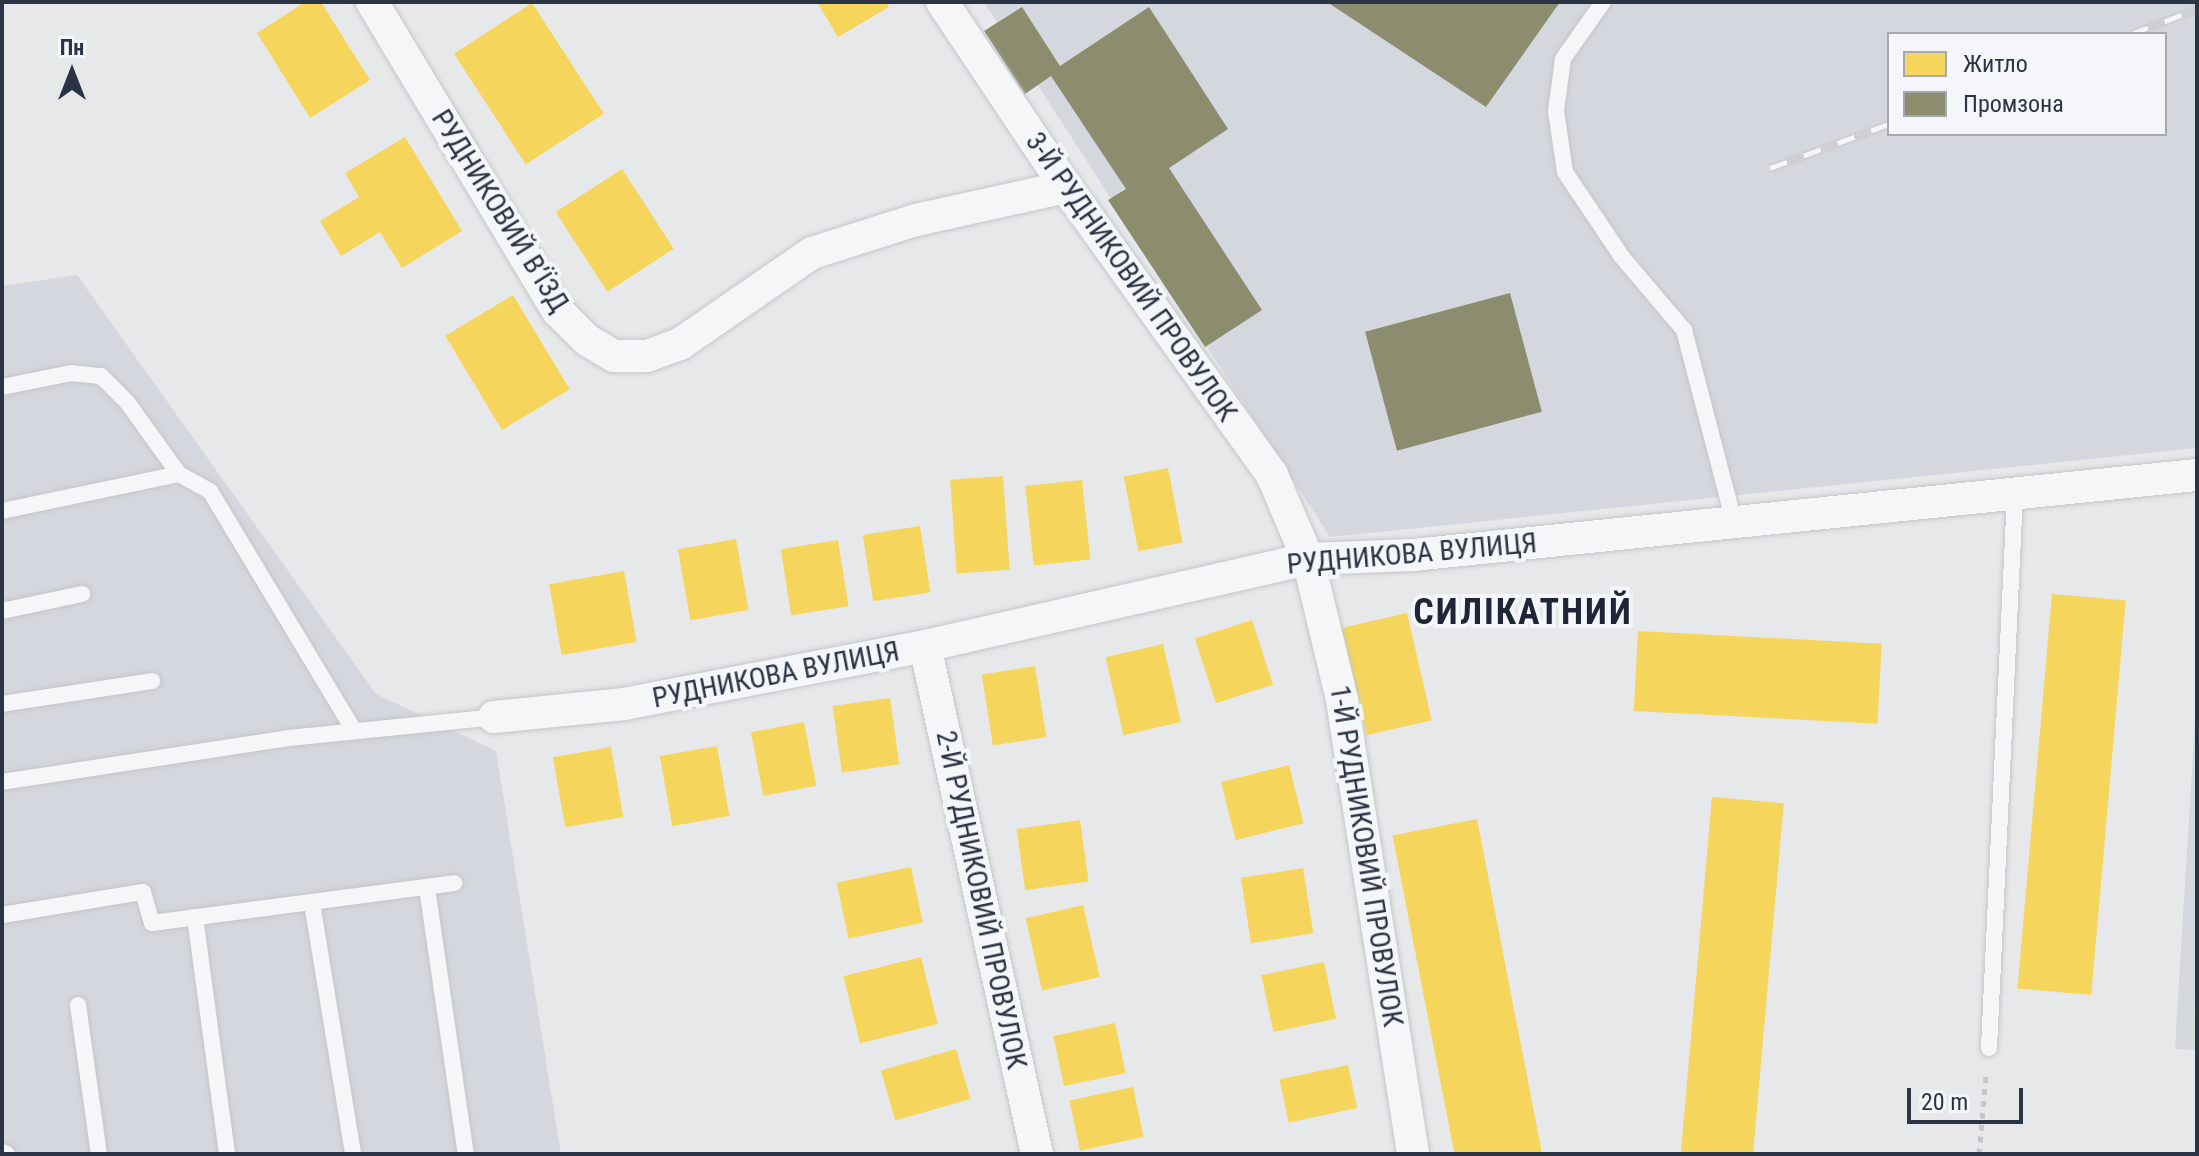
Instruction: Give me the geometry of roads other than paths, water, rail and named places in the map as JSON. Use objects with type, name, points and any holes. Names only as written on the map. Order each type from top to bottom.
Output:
[{"type":"street","name":"РУДНИКОВИЙ В’ЇЗД","points":[[372,2],[558,311],[587,340],[614,356],[647,356],[680,344],[812,253],[916,220],[1066,187]]},
{"type":"street","name":"3-Й РУДНИКОВИЙ ПРОВУЛОК","points":[[942,2],[1066,187],[1272,475],[1308,559]]},
{"type":"street","name":"РУДНИКОВА ВУЛИЦЯ","points":[[494,717],[624,704],[925,646],[1308,559],[1413,555],[2197,475]]},
{"type":"street","name":"1-Й РУДНИКОВИЙ ПРОВУЛОК","points":[[1308,559],[1342,700],[1413,1154]]},
{"type":"street","name":"2-Й РУДНИКОВИЙ ПРОВУЛОК","points":[[925,646],[1037,1154]]},
{"type":"lane","points":[[1603,2],[1563,59],[1556,111],[1565,172],[1622,257],[1684,330],[1734,522]]},
{"type":"lane","points":[[2,387],[71,373],[101,376],[127,402],[179,474],[210,491],[354,731]]},
{"type":"lane","points":[[2,511],[179,474]]},
{"type":"lane","points":[[1989,1048],[2015,494]]},
{"type":"lane","points":[[2,611],[82,594]]},
{"type":"lane","points":[[2,704],[152,681]]},
{"type":"lane","points":[[2,782],[354,731],[494,717]]},
{"type":"lane","points":[[2,915],[143,892],[152,923],[454,883]]},
{"type":"lane","points":[[427,888],[466,1154]]},
{"type":"lane","points":[[312,903],[353,1154]]},
{"type":"lane","points":[[195,917],[227,1154]]},
{"type":"lane","points":[[78,1005],[99,1154]]},
{"type":"railway","points":[[2136,32],[2197,9]]},
{"type":"railway","points":[[1770,168],[1887,125]]},
{"type":"district","name":"СИЛІКАТНИЙ","points":[[1523,613]]}]
